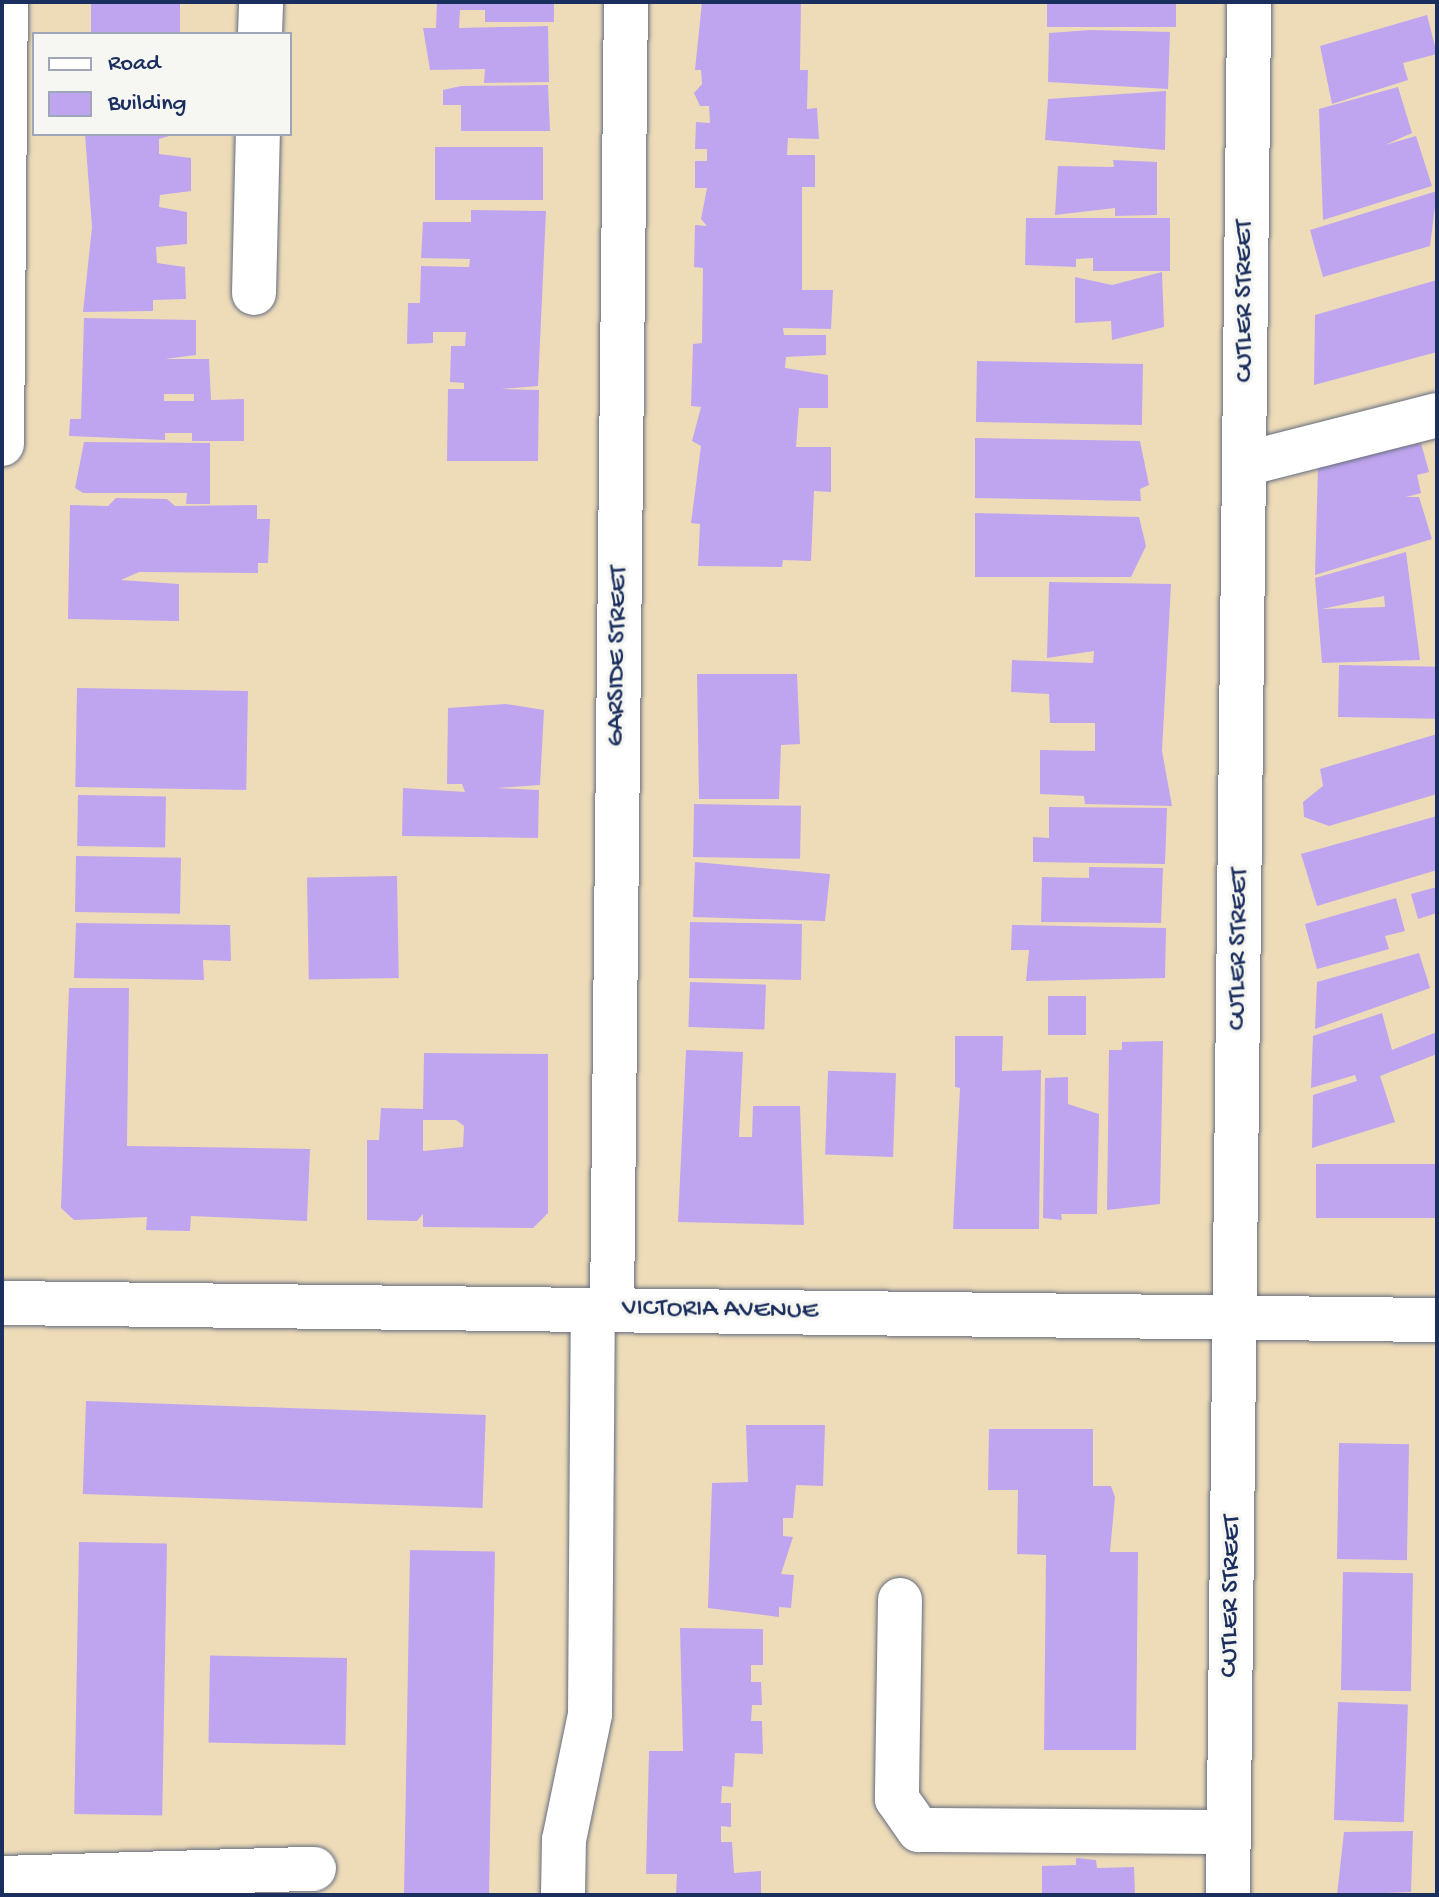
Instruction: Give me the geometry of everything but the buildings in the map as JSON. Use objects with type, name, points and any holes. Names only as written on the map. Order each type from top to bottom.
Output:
[{"type":"street","points":[[2,444],[6,2]]},
{"type":"street","points":[[260,32],[261,2]]},
{"type":"street","name":"GARSIDE STREET","points":[[563,1895],[564,1840],[590,1714],[603,1310],[626,2]]},
{"type":"street","name":"CUTLER STREET","points":[[1228,1895],[1249,2]]},
{"type":"street","points":[[254,293],[258,136]]},
{"type":"street","points":[[1245,464],[1437,415]]},
{"type":"street","name":"VICTORIA AVENUE","points":[[2,1303],[1437,1320]]},
{"type":"street","points":[[900,1600],[897,1799],[919,1830],[1228,1832]]},
{"type":"street","points":[[2,1878],[314,1869]]}]
